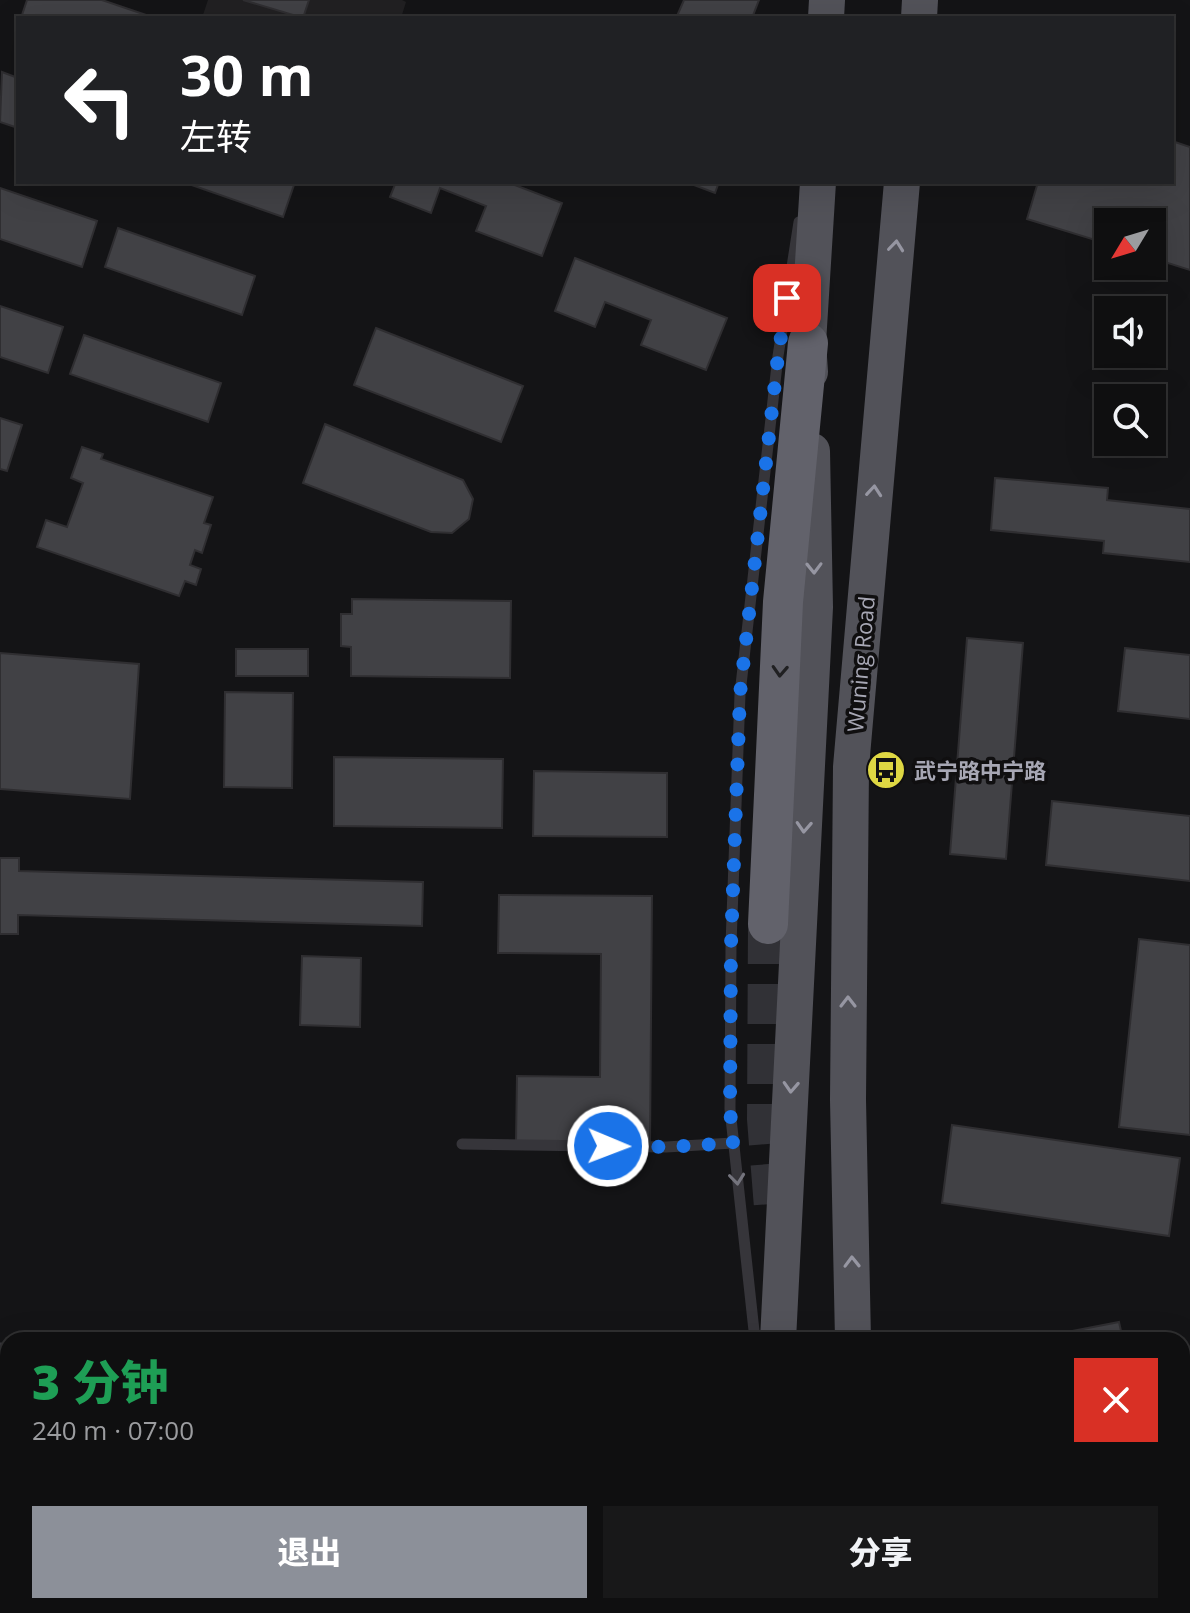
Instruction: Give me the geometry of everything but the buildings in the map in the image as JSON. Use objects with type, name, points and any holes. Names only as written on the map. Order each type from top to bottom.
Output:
[{"type":"highway","points":[[768,924],[783,602],[808,343]]},
{"type":"main road","name":"Wuning Road","points":[[853,1332],[848,1100],[851,767],[902,184]]},
{"type":"main road","points":[[778,1332],[815,607],[808,343],[809,196]]},
{"type":"lane","points":[[754,1332],[730,1109],[731,945],[740,694],[778,356],[809,196]]},
{"type":"lane","points":[[462,1144],[666,1147],[733,1143]]},
{"type":"shaded area","points":[[208,0],[406,2],[402,16],[203,16]]},
{"type":"tunnel","points":[[768,924],[767,1119],[774,1207]]},
{"type":"place","name":"武宁路中宁路","points":[[886,770]]},
{"type":"route","points":[[608,1146],[733,1143],[730,1109],[731,945],[740,694],[787,298]]}]
